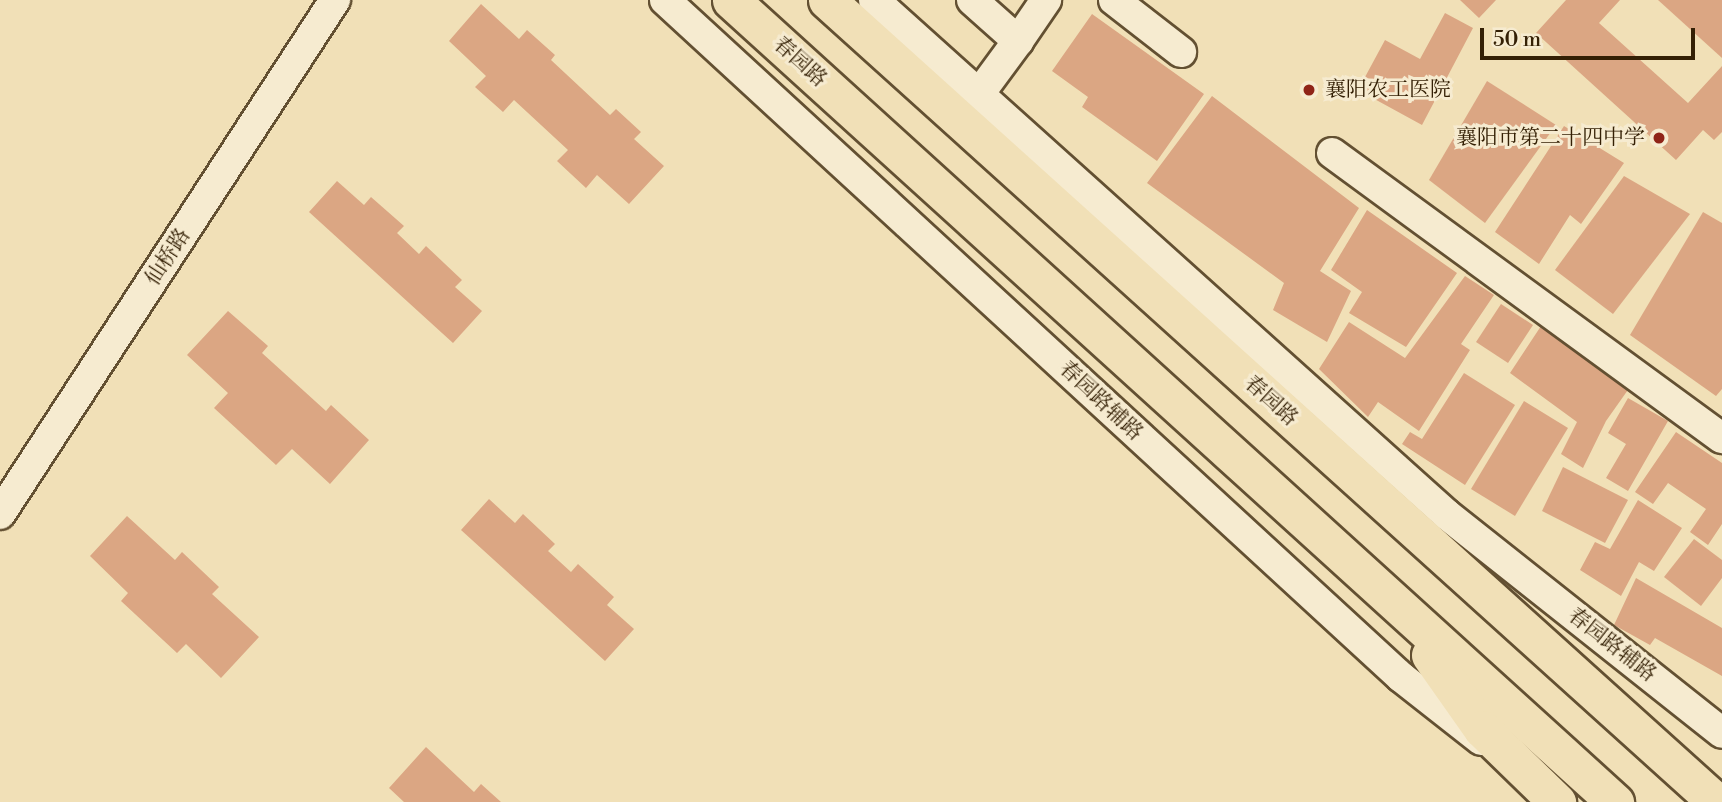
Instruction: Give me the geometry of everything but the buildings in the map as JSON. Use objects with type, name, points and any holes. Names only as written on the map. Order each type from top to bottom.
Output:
[{"type":"main road","name":"春园路","points":[[732,0],[1615,802]]},
{"type":"main road","name":"春园路","points":[[827,0],[1716,802]]},
{"type":"main road","points":[[1389,597],[1482,729],[1552,797]]},
{"type":"main road","points":[[1661,752],[1722,777]]},
{"type":"street","name":"仙桥路","points":[[0,514],[335,0]]},
{"type":"street","name":"春园路辅路","points":[[665,0],[1401,677],[1552,797]]},
{"type":"street","name":"春园路辅路","points":[[874,0],[1446,514],[1722,733]]},
{"type":"street","points":[[972,0],[1018,41]]},
{"type":"street","points":[[979,94],[1046,0]]},
{"type":"street","points":[[1114,0],[1181,52]]},
{"type":"street","points":[[760,87],[792,55]]},
{"type":"street","points":[[1332,153],[1722,438]]},
{"type":"street","points":[[1266,396],[1373,449]]},
{"type":"place","name":"襄阳农工医院","points":[[1309,90]]},
{"type":"place","name":"襄阳市第二十四中学","points":[[1659,138]]}]
